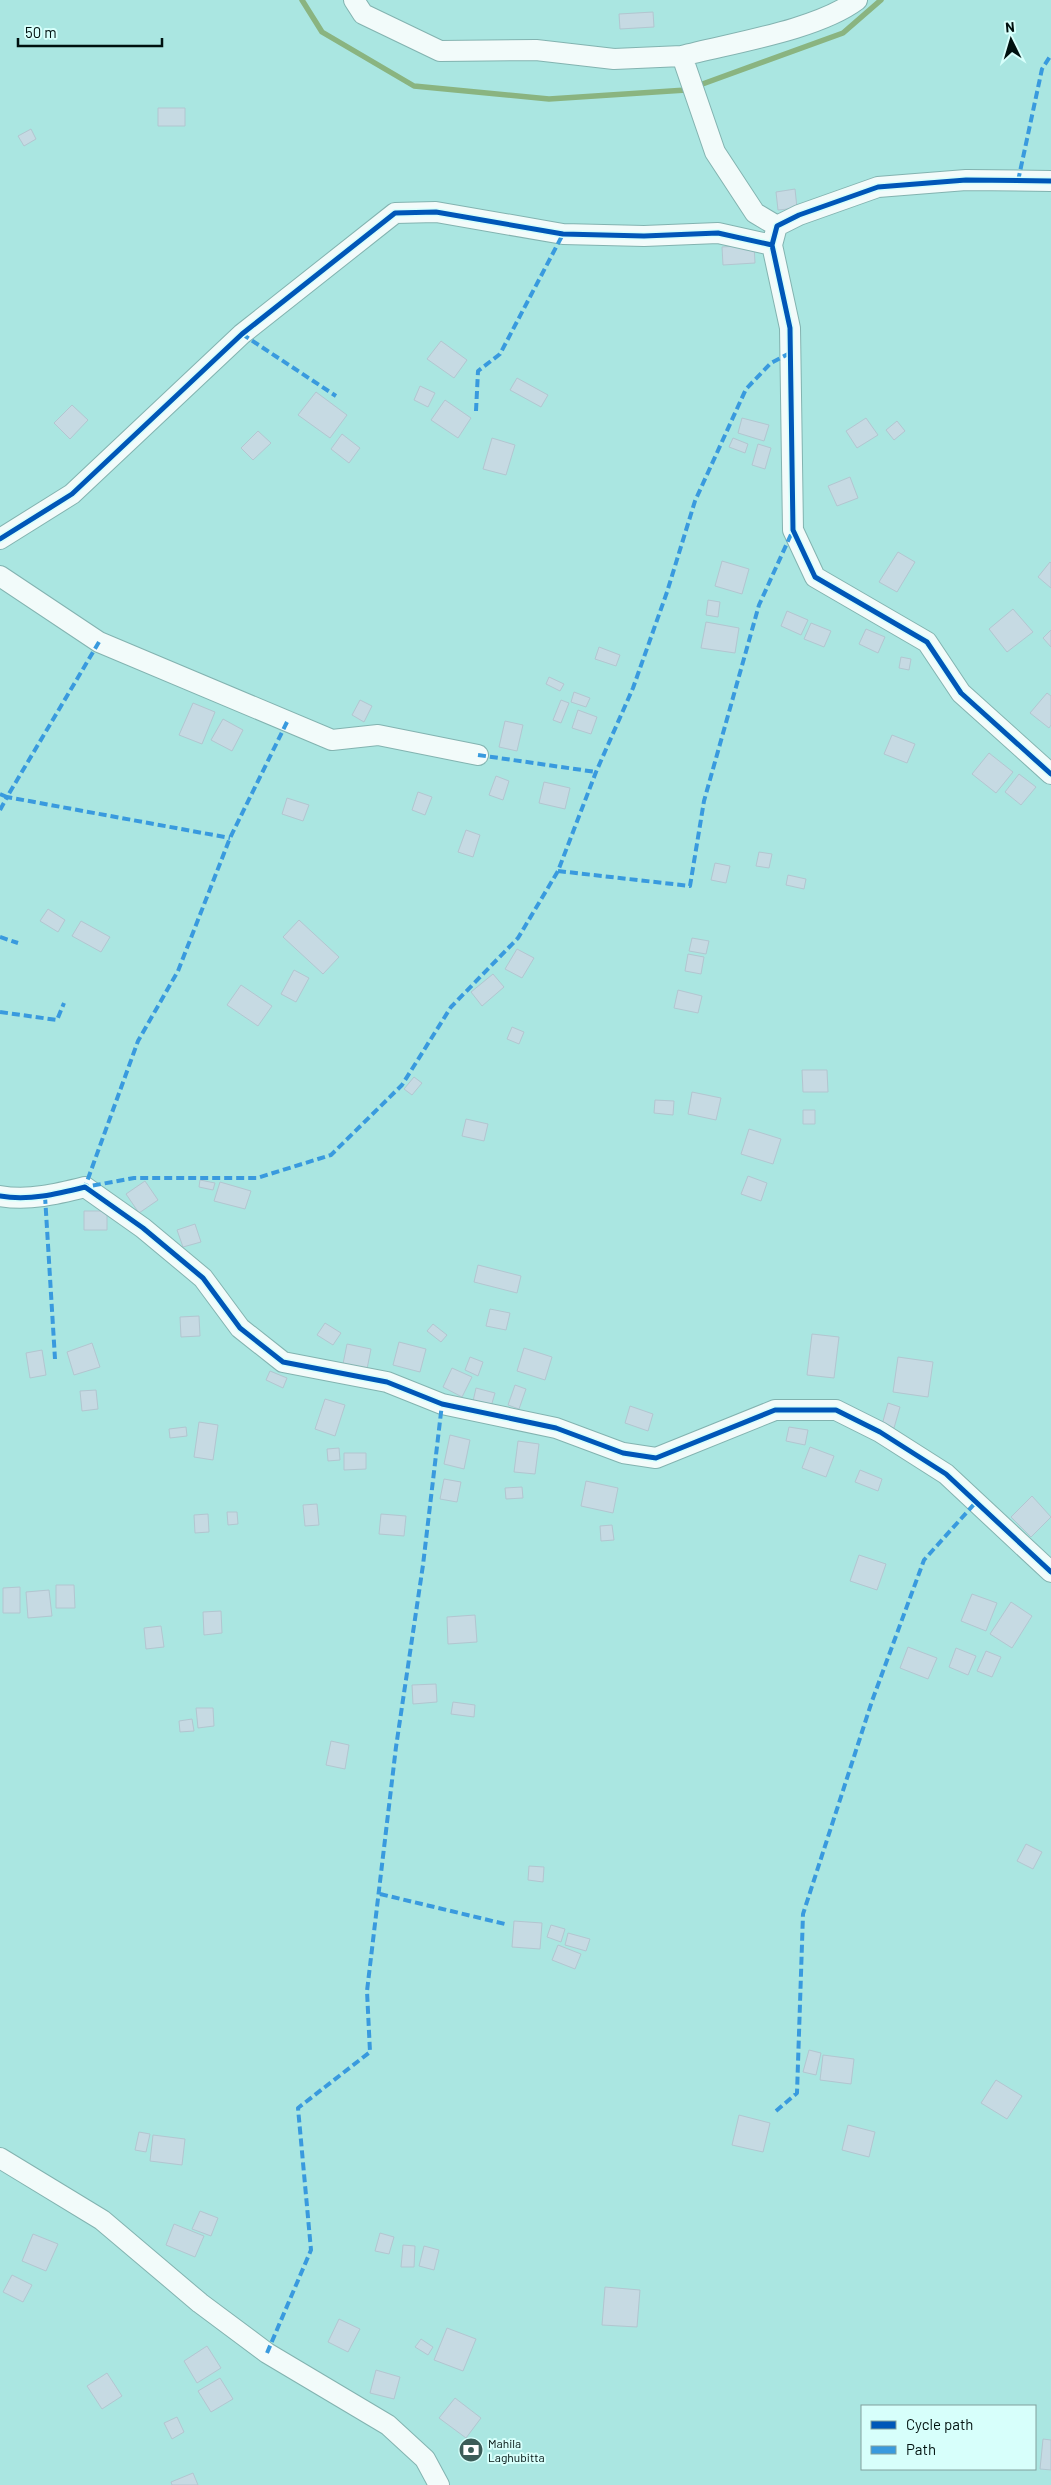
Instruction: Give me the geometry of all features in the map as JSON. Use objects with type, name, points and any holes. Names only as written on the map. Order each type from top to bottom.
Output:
[{"type":"street","points":[[354,0],[363,14],[440,51],[536,50],[685,65],[844,10],[856,0]]},
{"type":"street","points":[[685,65],[715,152],[756,213],[777,226]]},
{"type":"street","points":[[1051,181],[966,180],[878,188],[799,215],[777,226],[772,245],[790,328],[793,530],[815,577],[927,642],[961,693],[1051,774]]},
{"type":"street","points":[[0,539],[72,494],[242,334],[396,213],[436,212],[562,234],[644,236],[718,233],[772,245]]},
{"type":"street","points":[[0,576],[98,642],[332,740],[378,735],[478,755]]},
{"type":"street","points":[[0,1196],[13,1198],[45,1196],[85,1187],[143,1228],[203,1278],[240,1328],[283,1362],[387,1382],[442,1404],[556,1428],[623,1453],[656,1458],[775,1410],[836,1410],[880,1432],[946,1474],[1051,1572]]},
{"type":"street","points":[[0,2158],[102,2220],[200,2304],[267,2353],[388,2425],[425,2459],[439,2485]]},
{"type":"building","points":[[653,12],[654,27],[620,29],[619,14]]},
{"type":"building","points":[[158,108],[185,108],[185,126],[158,126]]},
{"type":"building","points":[[31,129],[36,139],[24,146],[18,136]]},
{"type":"building","points":[[795,189],[797,208],[778,210],[776,192]]},
{"type":"building","points":[[754,245],[755,263],[723,265],[722,247]]},
{"type":"building","points":[[441,341],[467,360],[454,378],[427,359]]},
{"type":"building","points":[[517,378],[548,395],[541,407],[510,390]]},
{"type":"building","points":[[420,386],[435,393],[428,407],[414,400]]},
{"type":"building","points":[[316,392],[347,415],[330,438],[298,415]]},
{"type":"building","points":[[445,400],[471,418],[458,438],[431,420]]},
{"type":"building","points":[[72,405],[88,420],[70,439],[54,423]]},
{"type":"building","points":[[742,418],[769,425],[764,441],[738,433]]},
{"type":"building","points":[[866,418],[878,435],[857,448],[846,431]]},
{"type":"building","points":[[897,421],[905,431],[894,440],[886,430]]},
{"type":"building","points":[[258,431],[271,443],[253,460],[241,448]]},
{"type":"building","points":[[342,434],[360,448],[349,463],[331,449]]},
{"type":"building","points":[[492,438],[515,445],[506,475],[483,469]]},
{"type":"building","points":[[733,438],[748,444],[745,453],[729,447]]},
{"type":"building","points":[[758,444],[771,448],[765,469],[752,465]]},
{"type":"building","points":[[850,477],[858,498],[837,506],[828,486]]},
{"type":"building","points":[[898,552],[915,562],[897,592],[879,582]]},
{"type":"building","points":[[722,561],[749,569],[742,594],[715,586]]},
{"type":"building","points":[[1051,563],[1051,588],[1038,577]]},
{"type":"building","points":[[708,600],[720,602],[718,617],[706,615]]},
{"type":"building","points":[[1013,609],[1033,632],[1007,652],[989,629]]},
{"type":"building","points":[[787,611],[808,620],[801,635],[781,626]]},
{"type":"building","points":[[706,622],[739,628],[735,653],[701,648]]},
{"type":"building","points":[[811,623],[831,631],[824,647],[804,639]]},
{"type":"building","points":[[866,629],[885,637],[878,653],[859,644]]},
{"type":"building","points":[[1051,630],[1051,647],[1043,638]]},
{"type":"building","points":[[599,647],[620,655],[616,666],[595,659]]},
{"type":"building","points":[[901,657],[911,659],[909,670],[899,668]]},
{"type":"building","points":[[549,677],[564,684],[560,691],[546,684]]},
{"type":"building","points":[[574,692],[590,698],[586,707],[571,702]]},
{"type":"building","points":[[1047,693],[1051,696],[1051,725],[1049,728],[1030,713]]},
{"type":"building","points":[[360,700],[372,706],[364,722],[352,715]]},
{"type":"building","points":[[561,700],[569,703],[561,723],[553,720]]},
{"type":"building","points":[[193,703],[215,712],[202,744],[179,735]]},
{"type":"building","points":[[578,710],[597,717],[591,734],[572,728]]},
{"type":"building","points":[[223,719],[243,730],[232,751],[211,740]]},
{"type":"building","points":[[505,721],[523,725],[517,751],[499,747]]},
{"type":"building","points":[[892,735],[915,744],[907,763],[884,754]]},
{"type":"building","points":[[989,753],[1013,772],[996,793],[972,774]]},
{"type":"building","points":[[1019,774],[1036,787],[1021,805],[1005,792]]},
{"type":"building","points":[[496,776],[509,781],[503,800],[489,795]]},
{"type":"building","points":[[544,782],[570,788],[565,809],[539,803]]},
{"type":"building","points":[[418,792],[432,797],[425,815],[412,810]]},
{"type":"building","points":[[287,798],[309,805],[303,821],[282,814]]},
{"type":"building","points":[[466,830],[480,835],[473,857],[458,852]]},
{"type":"building","points":[[759,852],[772,854],[769,868],[756,866]]},
{"type":"building","points":[[715,863],[730,866],[726,883],[711,880]]},
{"type":"building","points":[[788,875],[806,879],[804,889],[786,885]]},
{"type":"building","points":[[48,909],[65,920],[58,932],[40,921]]},
{"type":"building","points":[[299,920],[339,957],[323,974],[283,937]]},
{"type":"building","points":[[81,921],[110,937],[101,952],[72,936]]},
{"type":"building","points":[[692,938],[709,941],[706,954],[689,951]]},
{"type":"building","points":[[517,949],[534,958],[522,978],[505,969]]},
{"type":"building","points":[[688,954],[704,957],[701,974],[685,971]]},
{"type":"building","points":[[294,970],[309,978],[296,1002],[281,994]]},
{"type":"building","points":[[493,974],[504,987],[482,1006],[471,992]]},
{"type":"building","points":[[241,985],[272,1006],[258,1026],[227,1005]]},
{"type":"building","points":[[678,990],[702,996],[698,1013],[674,1008]]},
{"type":"building","points":[[512,1027],[524,1032],[519,1044],[507,1039]]},
{"type":"building","points":[[802,1070],[827,1070],[828,1092],[803,1092]]},
{"type":"building","points":[[414,1077],[422,1083],[412,1095],[404,1089]]},
{"type":"building","points":[[692,1092],[721,1098],[716,1120],[688,1114]]},
{"type":"building","points":[[655,1100],[674,1101],[673,1115],[654,1113]]},
{"type":"building","points":[[803,1110],[815,1110],[815,1124],[803,1124]]},
{"type":"building","points":[[466,1119],[488,1124],[484,1141],[462,1136]]},
{"type":"building","points":[[749,1129],[781,1139],[773,1164],[741,1154]]},
{"type":"building","points":[[748,1176],[767,1183],[761,1201],[741,1194]]},
{"type":"building","points":[[200,1180],[215,1183],[213,1190],[199,1187]]},
{"type":"building","points":[[145,1181],[158,1200],[139,1213],[126,1194]]},
{"type":"building","points":[[220,1182],[251,1191],[245,1209],[214,1201]]},
{"type":"building","points":[[84,1211],[107,1211],[107,1230],[84,1230]]},
{"type":"building","points":[[195,1224],[201,1242],[183,1247],[177,1230]]},
{"type":"building","points":[[478,1265],[521,1276],[517,1293],[474,1282]]},
{"type":"building","points":[[490,1309],[510,1313],[506,1330],[486,1326]]},
{"type":"building","points":[[199,1316],[200,1336],[181,1337],[180,1317]]},
{"type":"building","points":[[325,1323],[341,1333],[333,1345],[317,1335]]},
{"type":"building","points":[[433,1324],[447,1335],[441,1342],[427,1331]]},
{"type":"building","points":[[812,1334],[839,1337],[834,1378],[807,1375]]},
{"type":"building","points":[[399,1342],[426,1349],[420,1372],[393,1365]]},
{"type":"building","points":[[92,1343],[100,1367],[74,1375],[67,1352]]},
{"type":"building","points":[[347,1344],[371,1349],[366,1374],[342,1369]]},
{"type":"building","points":[[524,1348],[552,1357],[545,1380],[517,1371]]},
{"type":"building","points":[[42,1350],[46,1375],[30,1378],[26,1353]]},
{"type":"building","points":[[470,1357],[483,1362],[478,1376],[465,1370]]},
{"type":"building","points":[[898,1357],[933,1362],[928,1397],[893,1392]]},
{"type":"building","points":[[452,1368],[472,1377],[462,1397],[443,1387]]},
{"type":"building","points":[[270,1371],[287,1378],[283,1388],[266,1380]]},
{"type":"building","points":[[515,1385],[526,1389],[519,1409],[508,1405]]},
{"type":"building","points":[[476,1388],[495,1393],[490,1410],[472,1406]]},
{"type":"building","points":[[96,1390],[98,1409],[82,1411],[80,1391]]},
{"type":"building","points":[[325,1399],[345,1405],[335,1436],[315,1429]]},
{"type":"building","points":[[888,1403],[900,1407],[894,1428],[882,1425]]},
{"type":"building","points":[[630,1406],[653,1414],[648,1431],[625,1423]]},
{"type":"building","points":[[199,1422],[218,1425],[213,1460],[194,1457]]},
{"type":"building","points":[[186,1427],[187,1436],[170,1438],[169,1429]]},
{"type":"building","points":[[789,1427],[808,1430],[805,1445],[786,1441]]},
{"type":"building","points":[[450,1435],[470,1440],[464,1469],[444,1464]]},
{"type":"building","points":[[518,1441],[539,1444],[535,1474],[514,1472]]},
{"type":"building","points":[[810,1447],[834,1456],[826,1477],[802,1468]]},
{"type":"building","points":[[339,1448],[340,1460],[328,1461],[327,1449]]},
{"type":"building","points":[[344,1453],[366,1453],[366,1469],[344,1470]]},
{"type":"building","points":[[860,1470],[882,1479],[878,1491],[855,1482]]},
{"type":"building","points":[[444,1479],[461,1482],[457,1502],[440,1499]]},
{"type":"building","points":[[586,1481],[618,1488],[613,1513],[581,1506]]},
{"type":"building","points":[[522,1487],[523,1498],[506,1499],[505,1488]]},
{"type":"building","points":[[1032,1496],[1051,1517],[1031,1537],[1011,1517]]},
{"type":"building","points":[[317,1504],[319,1525],[305,1526],[303,1505]]},
{"type":"building","points":[[227,1512],[237,1512],[238,1524],[228,1525]]},
{"type":"building","points":[[208,1514],[209,1532],[195,1533],[194,1515]]},
{"type":"building","points":[[381,1514],[406,1516],[404,1536],[379,1534]]},
{"type":"building","points":[[612,1525],[614,1540],[601,1541],[600,1526]]},
{"type":"building","points":[[859,1555],[886,1564],[877,1590],[850,1581]]},
{"type":"building","points":[[56,1585],[74,1585],[75,1608],[56,1608]]},
{"type":"building","points":[[20,1587],[20,1613],[3,1613],[3,1588]]},
{"type":"building","points":[[49,1590],[52,1616],[28,1618],[26,1592]]},
{"type":"building","points":[[972,1594],[997,1603],[986,1631],[961,1621]]},
{"type":"building","points":[[1011,1602],[1032,1616],[1012,1648],[990,1634]]},
{"type":"building","points":[[221,1611],[222,1633],[204,1635],[203,1612]]},
{"type":"building","points":[[475,1615],[477,1642],[448,1644],[447,1617]]},
{"type":"building","points":[[161,1626],[164,1647],[146,1649],[144,1628]]},
{"type":"building","points":[[908,1647],[937,1658],[928,1679],[900,1668]]},
{"type":"building","points":[[956,1648],[976,1656],[968,1675],[949,1667]]},
{"type":"building","points":[[986,1651],[1001,1657],[992,1677],[977,1671]]},
{"type":"building","points":[[436,1684],[437,1702],[413,1704],[412,1685]]},
{"type":"building","points":[[453,1702],[475,1705],[474,1717],[451,1714]]},
{"type":"building","points":[[196,1708],[213,1708],[214,1726],[198,1728]]},
{"type":"building","points":[[192,1719],[194,1731],[180,1732],[179,1721]]},
{"type":"building","points":[[331,1741],[349,1745],[345,1769],[326,1765]]},
{"type":"building","points":[[1026,1844],[1042,1852],[1033,1869],[1017,1861]]},
{"type":"building","points":[[529,1866],[544,1867],[543,1882],[528,1880]]},
{"type":"building","points":[[514,1921],[542,1923],[540,1949],[512,1947]]},
{"type":"building","points":[[551,1925],[565,1929],[561,1942],[547,1937]]},
{"type":"building","points":[[568,1933],[590,1939],[586,1951],[565,1945]]},
{"type":"building","points":[[558,1945],[581,1954],[575,1969],[552,1960]]},
{"type":"building","points":[[809,2050],[821,2053],[816,2075],[803,2072]]},
{"type":"building","points":[[823,2055],[854,2059],[851,2084],[820,2080]]},
{"type":"building","points":[[996,2080],[1022,2096],[1007,2119],[981,2103]]},
{"type":"building","points":[[739,2115],[770,2123],[763,2152],[732,2145]]},
{"type":"building","points":[[848,2125],[875,2132],[869,2157],[842,2150]]},
{"type":"building","points":[[139,2132],[150,2134],[146,2152],[135,2150]]},
{"type":"building","points":[[153,2135],[185,2139],[182,2165],[150,2161]]},
{"type":"building","points":[[200,2211],[218,2218],[211,2236],[192,2229]]},
{"type":"building","points":[[174,2224],[204,2236],[195,2257],[166,2245]]},
{"type":"building","points":[[380,2233],[394,2237],[389,2254],[375,2251]]},
{"type":"building","points":[[33,2234],[58,2244],[46,2271],[22,2261]]},
{"type":"building","points":[[403,2245],[415,2246],[414,2267],[401,2267]]},
{"type":"building","points":[[424,2246],[439,2250],[434,2270],[419,2266]]},
{"type":"building","points":[[12,2275],[32,2285],[23,2302],[3,2292]]},
{"type":"building","points":[[605,2287],[640,2290],[637,2327],[602,2325]]},
{"type":"building","points":[[339,2319],[360,2329],[348,2352],[328,2342]]},
{"type":"building","points":[[447,2328],[476,2339],[463,2371],[434,2360]]},
{"type":"building","points":[[421,2339],[433,2347],[428,2355],[415,2347]]},
{"type":"building","points":[[207,2346],[221,2368],[197,2383],[184,2361]]},
{"type":"building","points":[[376,2370],[400,2377],[394,2399],[370,2393]]},
{"type":"building","points":[[107,2373],[122,2396],[102,2409],[87,2386]]},
{"type":"building","points":[[220,2378],[233,2399],[211,2412],[198,2391]]},
{"type":"building","points":[[455,2398],[481,2418],[466,2438],[439,2418]]},
{"type":"building","points":[[177,2417],[184,2432],[172,2439],[164,2423]]},
{"type":"building","points":[[1043,2439],[1051,2440],[1051,2470],[1040,2469]]},
{"type":"building","points":[[193,2473],[198,2485],[172,2485],[171,2482]]},
{"type":"waterway","points":[[302,0],[322,32],[414,86],[549,99],[686,90],[843,33],[881,0]]},
{"type":"marked path","points":[[1018,181],[1042,69],[1051,55]]},
{"type":"marked path","points":[[476,411],[478,371],[500,354],[563,234]]},
{"type":"marked path","points":[[242,334],[336,396]]},
{"type":"marked path","points":[[287,722],[230,838],[178,971],[138,1041],[85,1187],[134,1178],[257,1178],[331,1155],[402,1085],[451,1007],[518,938],[558,871],[596,772],[633,688],[667,592],[695,501],[746,389],[771,363],[790,353]]},
{"type":"marked path","points":[[558,871],[690,886],[704,801],[759,605],[793,530]]},
{"type":"marked path","points":[[0,794],[7,797],[99,642]]},
{"type":"marked path","points":[[478,755],[596,772]]},
{"type":"marked path","points":[[0,810],[7,797],[230,838]]},
{"type":"marked path","points":[[0,937],[18,943]]},
{"type":"marked path","points":[[0,1012],[57,1020],[64,1003]]},
{"type":"marked path","points":[[45,1196],[55,1359]]},
{"type":"marked path","points":[[267,2353],[311,2250],[298,2108],[370,2052],[367,1991],[396,1747],[423,1565],[442,1404]]},
{"type":"marked path","points":[[776,2111],[797,2093],[803,1914],[872,1701],[924,1560],[976,1502]]},
{"type":"marked path","points":[[380,1894],[505,1924]]},
{"type":"cycle path","points":[[1051,181],[966,180],[878,187],[799,215],[777,226],[772,245],[790,328],[793,530],[815,577],[927,642],[961,693],[1051,774]]},
{"type":"cycle path","points":[[0,539],[72,494],[242,334],[395,213],[436,212],[563,234],[644,236],[718,233],[772,245]]},
{"type":"cycle path","points":[[0,1196],[32,1197],[85,1187],[143,1228],[203,1278],[240,1328],[283,1362],[387,1382],[442,1404],[556,1428],[623,1453],[656,1458],[775,1410],[836,1410],[880,1432],[946,1474],[1051,1572]]},
{"type":"place","name":"Mahila Laghubitta","points":[[471,2450]]}]
